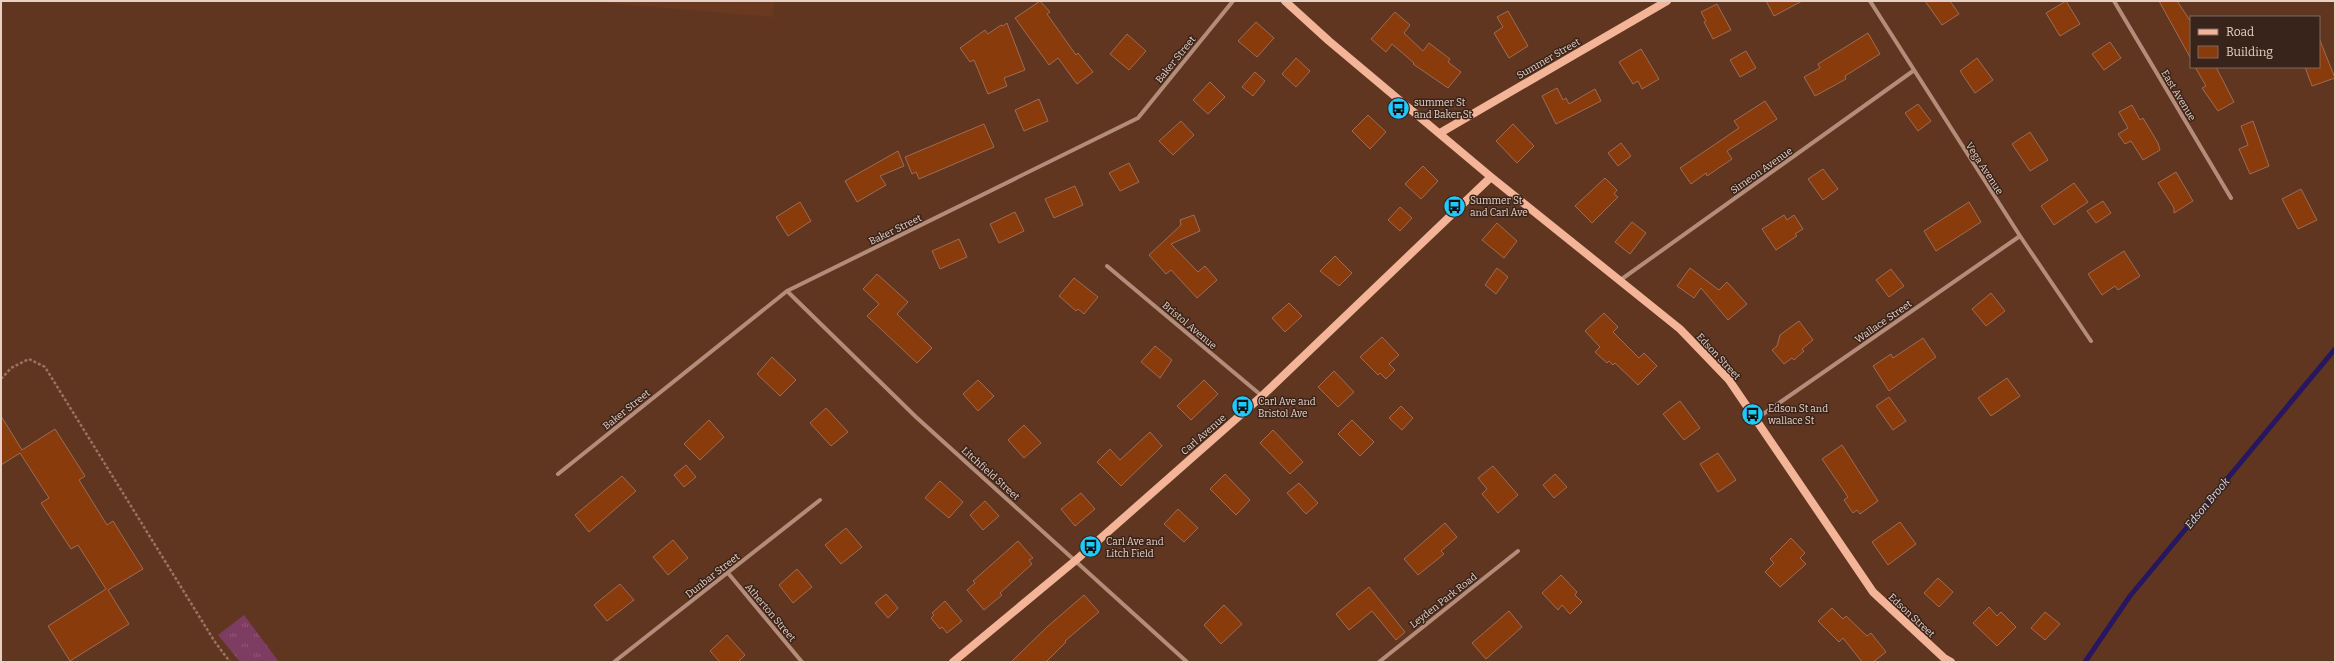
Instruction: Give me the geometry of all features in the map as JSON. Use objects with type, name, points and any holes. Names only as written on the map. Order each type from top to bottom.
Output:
[{"type":"street","name":"Baker Street","points":[[558,474],[787,291],[1138,118],[1233,1]]},
{"type":"street","points":[[1285,1],[1329,41],[1492,177]]},
{"type":"street","name":"Summer Street","points":[[1440,133],[1667,1]]},
{"type":"street","name":"Vega Avenue","points":[[1870,1],[1913,72],[2020,236],[2091,341]]},
{"type":"street","name":"East Avenue","points":[[2114,1],[2231,198]]},
{"type":"street","name":"Simeon Avenue","points":[[1618,281],[1913,72]]},
{"type":"street","name":"Edson Street","points":[[1492,177],[1618,281],[1680,329],[1729,380],[1873,592],[1944,658],[1951,662]]},
{"type":"street","name":"Carl Avenue","points":[[953,662],[1076,560],[1262,396],[1492,177]]},
{"type":"street","name":"Wallace Street","points":[[1755,419],[2020,236]]},
{"type":"street","name":"Bristol Avenue","points":[[1107,266],[1262,396]]},
{"type":"street","name":"Litchfield Street","points":[[787,291],[916,417],[1076,560],[1187,662]]},
{"type":"street","name":"Dunbar Street","points":[[614,662],[820,500]]},
{"type":"street","name":"Leyden Park Road","points":[[1378,662],[1518,551]]},
{"type":"street","name":"Atherton Street","points":[[728,573],[802,662]]},
{"type":"path","points":[[1,379],[11,368],[29,359],[45,367],[215,642],[230,662]]},
{"type":"shaded area","points":[[585,1],[775,1],[772,17]]},
{"type":"green space","points":[[244,615],[279,662],[240,662],[218,635]]},
{"type":"building","points":[[1040,1],[1050,12],[1047,14],[1076,55],[1078,53],[1093,72],[1077,84],[1058,58],[1049,65],[1015,18]]},
{"type":"building","points":[[1766,1],[1802,1],[1774,16]]},
{"type":"building","points":[[1925,1],[1950,1],[1959,14],[1942,25]]},
{"type":"building","points":[[2066,1],[2080,24],[2060,36],[2046,13]]},
{"type":"building","points":[[2159,1],[2177,1],[2190,20],[2190,57]]},
{"type":"building","points":[[1717,4],[1731,30],[1713,39],[1704,22],[1706,21],[1701,12]]},
{"type":"building","points":[[1508,11],[1528,46],[1509,58],[1494,33],[1503,27],[1497,17]]},
{"type":"building","points":[[1395,12],[1410,25],[1404,33],[1423,51],[1429,43],[1450,59],[1448,62],[1461,72],[1448,88],[1413,64],[1414,63],[1392,44],[1386,52],[1371,39]]},
{"type":"building","points":[[1256,22],[1274,38],[1257,57],[1238,41]]},
{"type":"building","points":[[1007,23],[1025,70],[1004,78],[1007,86],[988,94],[974,60],[970,62],[960,48],[985,30],[988,34],[1001,25],[1003,26]]},
{"type":"building","points":[[1868,33],[1880,54],[1845,76],[1846,79],[1815,96],[1804,77],[1820,68],[1818,64]]},
{"type":"building","points":[[1127,34],[1146,51],[1129,70],[1110,54]]},
{"type":"building","points":[[2320,40],[2335,78],[2312,86],[2305,68],[2320,68]]},
{"type":"building","points":[[2110,42],[2121,58],[2104,70],[2092,54]]},
{"type":"building","points":[[1641,49],[1659,79],[1642,89],[1638,81],[1633,84],[1619,62]]},
{"type":"building","points":[[1746,51],[1756,68],[1740,77],[1730,60]]},
{"type":"building","points":[[1296,58],[1310,71],[1296,87],[1282,74]]},
{"type":"building","points":[[1977,58],[1993,80],[1975,93],[1960,71]]},
{"type":"building","points":[[2196,68],[2217,68],[2234,102],[2218,111],[2202,88],[2206,86]]},
{"type":"building","points":[[1255,72],[1265,81],[1253,96],[1242,87]]},
{"type":"building","points":[[1210,82],[1225,97],[1208,114],[1193,100]]},
{"type":"building","points":[[1557,88],[1563,100],[1566,98],[1569,104],[1595,89],[1601,101],[1556,124],[1542,96]]},
{"type":"building","points":[[1039,99],[1048,121],[1024,131],[1015,110]]},
{"type":"building","points":[[1765,101],[1777,119],[1727,151],[1732,159],[1707,176],[1706,173],[1691,184],[1680,168],[1739,128],[1734,121]]},
{"type":"building","points":[[1918,104],[1931,121],[1918,131],[1905,113]]},
{"type":"building","points":[[2132,105],[2140,120],[2143,118],[2158,143],[2160,150],[2143,160],[2131,141],[2125,144],[2118,134],[2128,128],[2119,112]]},
{"type":"building","points":[[1368,115],[1386,132],[1370,149],[1352,131]]},
{"type":"building","points":[[1181,121],[1194,135],[1173,155],[1159,141]]},
{"type":"building","points":[[2253,121],[2269,166],[2250,174],[2239,149],[2248,145],[2241,126]]},
{"type":"building","points":[[984,124],[994,147],[919,179],[916,172],[912,174],[905,157]]},
{"type":"building","points":[[1513,124],[1534,146],[1517,163],[1496,141]]},
{"type":"building","points":[[2030,132],[2048,160],[2030,171],[2012,144]]},
{"type":"building","points":[[1621,143],[1631,156],[1618,166],[1608,153]]},
{"type":"building","points":[[898,151],[904,166],[880,176],[886,185],[857,202],[845,181]]},
{"type":"building","points":[[1129,163],[1139,182],[1120,191],[1109,173]]},
{"type":"building","points":[[1423,166],[1438,181],[1421,199],[1405,184]]},
{"type":"building","points":[[1823,169],[1838,189],[1823,200],[1808,179]]},
{"type":"building","points":[[2176,172],[2193,201],[2174,213],[2174,208],[2158,183]]},
{"type":"building","points":[[1605,178],[1617,190],[1614,194],[1618,197],[1592,223],[1575,206]]},
{"type":"building","points":[[2074,183],[2088,202],[2054,225],[2041,206]]},
{"type":"building","points":[[1075,186],[1083,205],[1054,218],[1045,199]]},
{"type":"building","points":[[2301,189],[2317,220],[2298,229],[2282,199]]},
{"type":"building","points":[[2103,201],[2111,213],[2096,223],[2087,211]]},
{"type":"building","points":[[800,202],[811,221],[788,236],[776,217]]},
{"type":"building","points":[[1969,202],[1981,222],[1936,251],[1924,231]]},
{"type":"building","points":[[1400,207],[1412,218],[1400,231],[1388,220]]},
{"type":"building","points":[[1015,212],[1024,231],[999,243],[990,224]]},
{"type":"building","points":[[1194,215],[1200,231],[1171,244],[1198,272],[1205,266],[1217,280],[1197,298],[1171,270],[1166,274],[1149,255],[1181,225],[1180,220]]},
{"type":"building","points":[[1784,215],[1787,220],[1794,215],[1803,229],[1795,234],[1797,236],[1776,250],[1762,229]]},
{"type":"building","points":[[1632,222],[1646,233],[1630,254],[1615,242]]},
{"type":"building","points":[[1497,223],[1517,241],[1504,258],[1482,240]]},
{"type":"building","points":[[959,239],[967,257],[940,269],[932,251]]},
{"type":"building","points":[[2124,251],[2140,276],[2118,290],[2115,286],[2102,295],[2088,274]]},
{"type":"building","points":[[1335,256],[1352,273],[1339,286],[1320,271]]},
{"type":"building","points":[[1497,268],[1508,277],[1496,294],[1485,285]]},
{"type":"building","points":[[1690,268],[1719,290],[1727,282],[1747,304],[1728,320],[1701,288],[1694,298],[1677,286]]},
{"type":"building","points":[[1891,269],[1904,286],[1889,297],[1876,280]]},
{"type":"building","points":[[877,274],[908,302],[897,314],[932,348],[917,363],[867,316],[879,304],[863,289]]},
{"type":"building","points":[[1074,278],[1098,297],[1084,314],[1078,309],[1076,311],[1059,296]]},
{"type":"building","points":[[1991,293],[2005,311],[1986,326],[1972,309]]},
{"type":"building","points":[[1289,303],[1302,316],[1285,332],[1272,318]]},
{"type":"building","points":[[1604,313],[1618,327],[1613,332],[1639,358],[1644,353],[1657,366],[1638,385],[1615,363],[1613,365],[1609,361],[1607,363],[1595,352],[1600,347],[1585,331]]},
{"type":"building","points":[[1799,321],[1813,340],[1802,349],[1804,351],[1794,360],[1792,358],[1784,364],[1772,350],[1777,346],[1780,335]]},
{"type":"building","points":[[1382,337],[1399,355],[1389,364],[1395,370],[1386,379],[1380,373],[1378,375],[1360,357]]},
{"type":"building","points":[[1923,338],[1936,357],[1889,391],[1873,366],[1891,354],[1893,358]]},
{"type":"building","points":[[1155,346],[1172,360],[1160,378],[1141,362]]},
{"type":"building","points":[[772,357],[796,380],[780,396],[757,374]]},
{"type":"building","points":[[1334,371],[1354,392],[1338,407],[1318,387]]},
{"type":"building","points":[[2007,378],[2020,396],[1991,416],[1978,398]]},
{"type":"building","points":[[978,380],[994,396],[978,411],[963,394]]},
{"type":"building","points":[[1204,380],[1218,394],[1191,420],[1177,406]]},
{"type":"building","points":[[1889,397],[1906,421],[1893,430],[1876,406]]},
{"type":"building","points":[[1680,401],[1700,428],[1684,440],[1663,414]]},
{"type":"building","points":[[1401,406],[1413,418],[1402,430],[1389,418]]},
{"type":"building","points":[[826,408],[848,432],[831,446],[810,423]]},
{"type":"building","points":[[1,416],[22,450],[55,429],[85,476],[79,480],[107,525],[113,521],[143,569],[108,590],[129,624],[70,661],[48,626],[106,589],[78,545],[71,549],[41,503],[49,498],[20,453],[1,465]]},
{"type":"building","points":[[709,420],[724,437],[700,460],[684,444]]},
{"type":"building","points":[[1352,420],[1374,442],[1360,456],[1338,434]]},
{"type":"building","points":[[1024,425],[1041,443],[1024,458],[1008,440]]},
{"type":"building","points":[[1273,430],[1303,462],[1290,474],[1260,443]]},
{"type":"building","points":[[1150,432],[1162,446],[1121,486],[1097,462],[1110,449],[1120,460]]},
{"type":"building","points":[[1842,445],[1878,501],[1860,514],[1857,510],[1853,513],[1844,500],[1848,497],[1822,459]]},
{"type":"building","points":[[1718,453],[1736,480],[1718,492],[1700,464]]},
{"type":"building","points":[[686,465],[696,477],[684,487],[674,475]]},
{"type":"building","points":[[1493,466],[1518,495],[1498,513],[1482,494],[1487,489],[1478,478]]},
{"type":"building","points":[[1225,474],[1250,500],[1236,515],[1210,489]]},
{"type":"building","points":[[1555,474],[1567,487],[1554,498],[1543,485]]},
{"type":"building","points":[[622,476],[636,491],[589,532],[575,515]]},
{"type":"building","points":[[940,481],[963,502],[949,518],[925,498]]},
{"type":"building","points":[[1299,483],[1318,503],[1306,514],[1287,493]]},
{"type":"building","points":[[1081,493],[1095,509],[1075,526],[1061,509]]},
{"type":"building","points":[[985,501],[999,516],[983,530],[970,515]]},
{"type":"building","points":[[1178,509],[1198,528],[1184,542],[1164,524]]},
{"type":"building","points":[[1900,522],[1916,544],[1888,565],[1872,542]]},
{"type":"building","points":[[1445,523],[1457,537],[1441,551],[1444,554],[1418,575],[1404,559]]},
{"type":"building","points":[[846,528],[862,547],[841,564],[825,545]]},
{"type":"building","points":[[1791,538],[1805,553],[1800,558],[1806,564],[1780,587],[1765,572],[1774,563],[1770,559]]},
{"type":"building","points":[[673,540],[688,558],[668,575],[653,557]]},
{"type":"building","points":[[1018,541],[1033,558],[1029,560],[1032,564],[1000,593],[1002,595],[984,610],[967,590],[975,583],[973,581]]},
{"type":"building","points":[[797,569],[812,587],[793,603],[779,585]]},
{"type":"building","points":[[1561,575],[1577,592],[1575,595],[1582,602],[1570,614],[1562,605],[1558,610],[1542,593]]},
{"type":"building","points":[[1938,578],[1953,592],[1939,607],[1924,593]]},
{"type":"building","points":[[620,584],[634,600],[607,621],[594,605]]},
{"type":"building","points":[[1369,587],[1405,632],[1396,640],[1372,611],[1349,630],[1336,614]]},
{"type":"building","points":[[886,594],[898,608],[888,618],[875,603]]},
{"type":"building","points":[[1084,595],[1099,612],[1065,641],[1066,642],[1046,662],[1011,662],[1047,627]]},
{"type":"building","points":[[945,601],[962,621],[947,633],[942,627],[940,629],[931,618],[934,615],[932,613]]},
{"type":"building","points":[[1224,605],[1242,624],[1221,644],[1204,625]]},
{"type":"building","points":[[1989,607],[1997,616],[2001,612],[2016,627],[1997,646],[1973,623]]},
{"type":"building","points":[[1832,608],[1843,619],[1846,616],[1867,636],[1871,633],[1886,652],[1873,662],[1862,662],[1843,638],[1839,642],[1818,621]]},
{"type":"building","points":[[1509,611],[1522,627],[1486,659],[1472,643]]},
{"type":"building","points":[[2045,612],[2060,624],[2045,640],[2031,628]]},
{"type":"building","points":[[727,635],[745,655],[738,662],[720,662],[710,651]]},
{"type":"waterway","name":"Edson Brook","points":[[2085,662],[2130,596],[2335,349]]},
{"type":"place","name":"summer St and Baker St","points":[[1398,108]]},
{"type":"place","name":"Summer St and Carl Ave","points":[[1455,206]]},
{"type":"place","name":"Carl Ave and Bristol Ave","points":[[1243,407]]},
{"type":"place","name":"Edson St and wallace St","points":[[1753,414]]},
{"type":"place","name":"Carl Ave and Litch Field","points":[[1090,547]]}]
